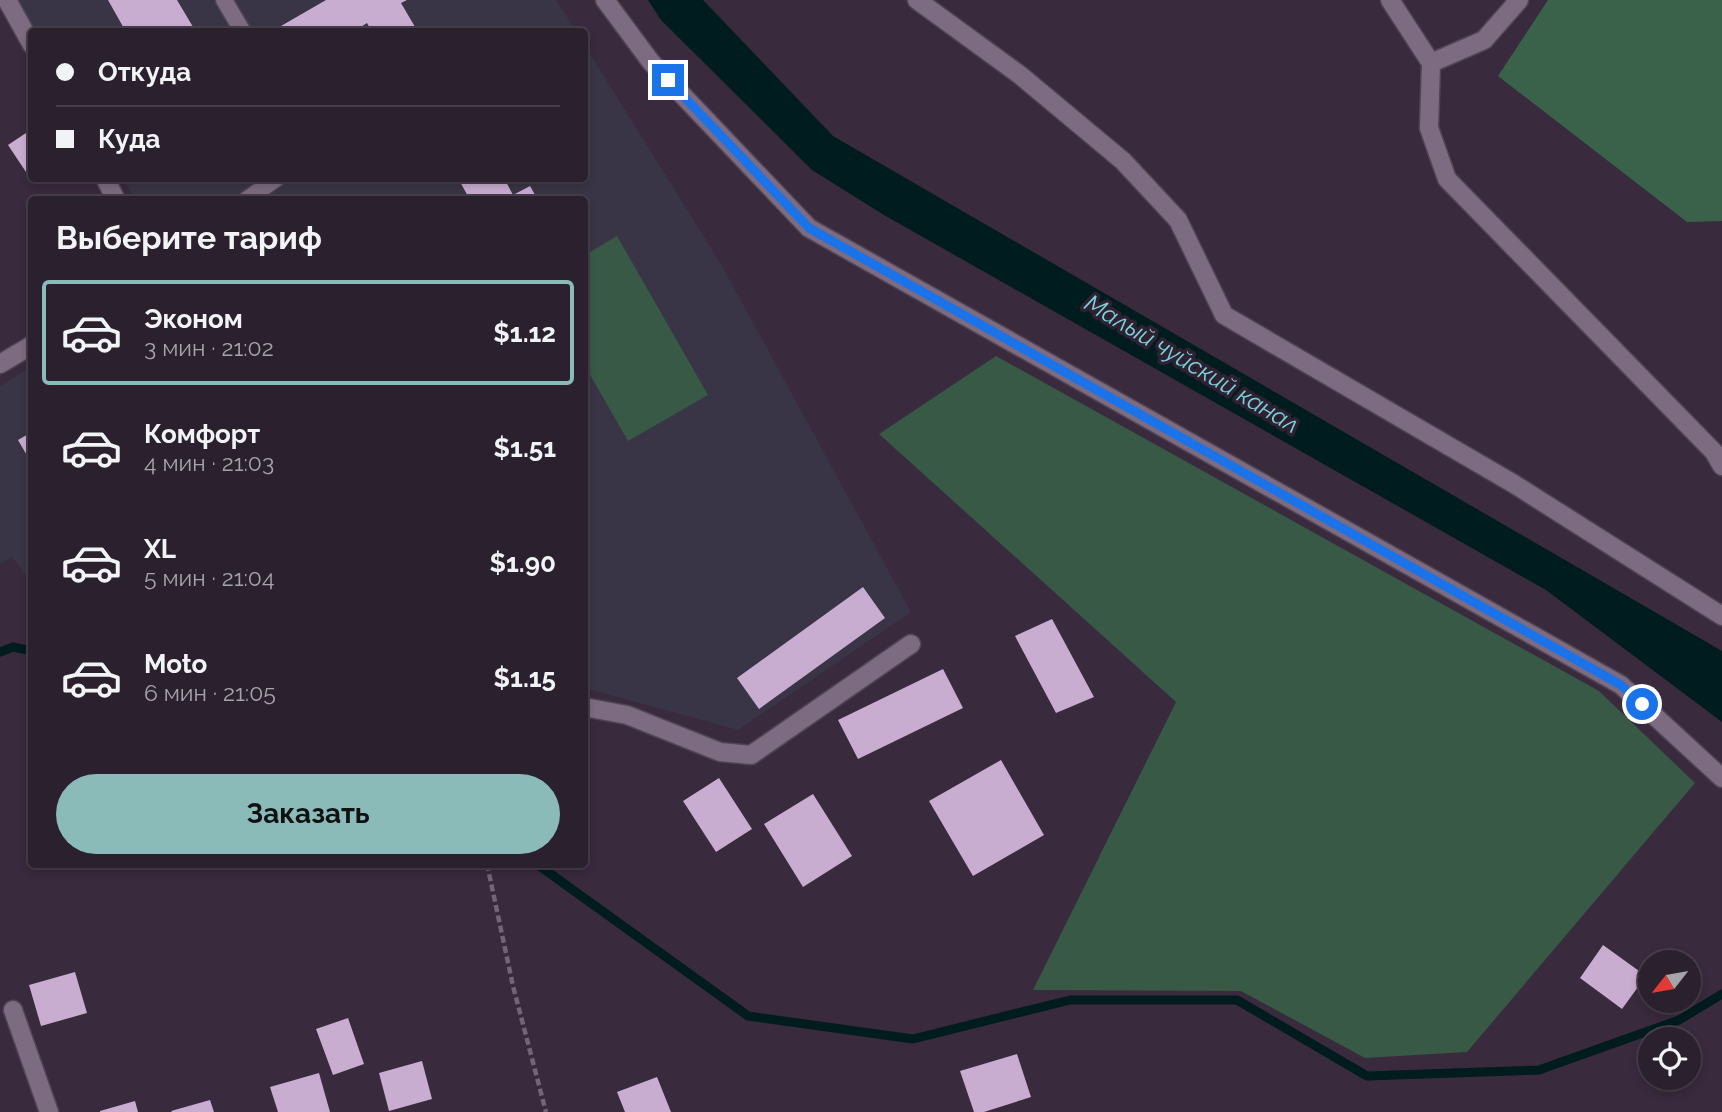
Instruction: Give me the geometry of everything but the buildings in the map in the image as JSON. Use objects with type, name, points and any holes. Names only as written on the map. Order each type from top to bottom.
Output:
[{"type":"street","points":[[7,0],[28,38]]},
{"type":"street","points":[[605,0],[651,62],[809,228],[1621,685],[1722,778]]},
{"type":"street","points":[[917,0],[1020,75],[1123,161],[1178,220],[1224,314],[1514,484],[1722,616]]},
{"type":"street","points":[[1390,0],[1431,63],[1429,128],[1447,179],[1714,452],[1722,466]]},
{"type":"street","points":[[1431,63],[1483,40],[1519,0]]},
{"type":"street","points":[[0,364],[28,347]]},
{"type":"street","points":[[588,709],[627,715],[720,752],[751,755],[911,644]]},
{"type":"street","points":[[13,1010],[48,1112]]},
{"type":"lane","points":[[224,0],[241,28]]},
{"type":"lane","points":[[252,196],[271,182]]},
{"type":"path","points":[[488,868],[513,986],[546,1112]]},
{"type":"shaded area","points":[[17,0],[556,0],[574,28],[34,28]]},
{"type":"shaded area","points":[[588,51],[721,264],[911,612],[738,730],[588,689],[588,196],[133,196],[125,182],[588,182]]},
{"type":"shaded area","points":[[28,369],[28,578],[12,557],[0,564],[0,386]]},
{"type":"green space","points":[[1548,0],[1722,0],[1722,221],[1687,222],[1498,76]]},
{"type":"green space","points":[[617,236],[708,395],[628,441],[588,371],[588,253]]},
{"type":"green space","points":[[996,356],[1599,691],[1695,783],[1467,1052],[1365,1058],[1241,991],[1033,990],[1176,702],[879,434]]},
{"type":"water","name":"Малый чуйский канал","points":[[648,0],[703,0],[833,136],[1722,651],[1722,722],[1546,590],[884,215],[812,170],[661,20]]},
{"type":"waterway","points":[[0,652],[13,647],[28,650]]},
{"type":"waterway","points":[[542,868],[748,1016],[913,1039],[1070,1000],[1237,1000],[1367,1076],[1539,1070],[1679,1020],[1722,994]]},
{"type":"route","points":[[668,80],[809,228],[1621,685],[1642,704]]}]
